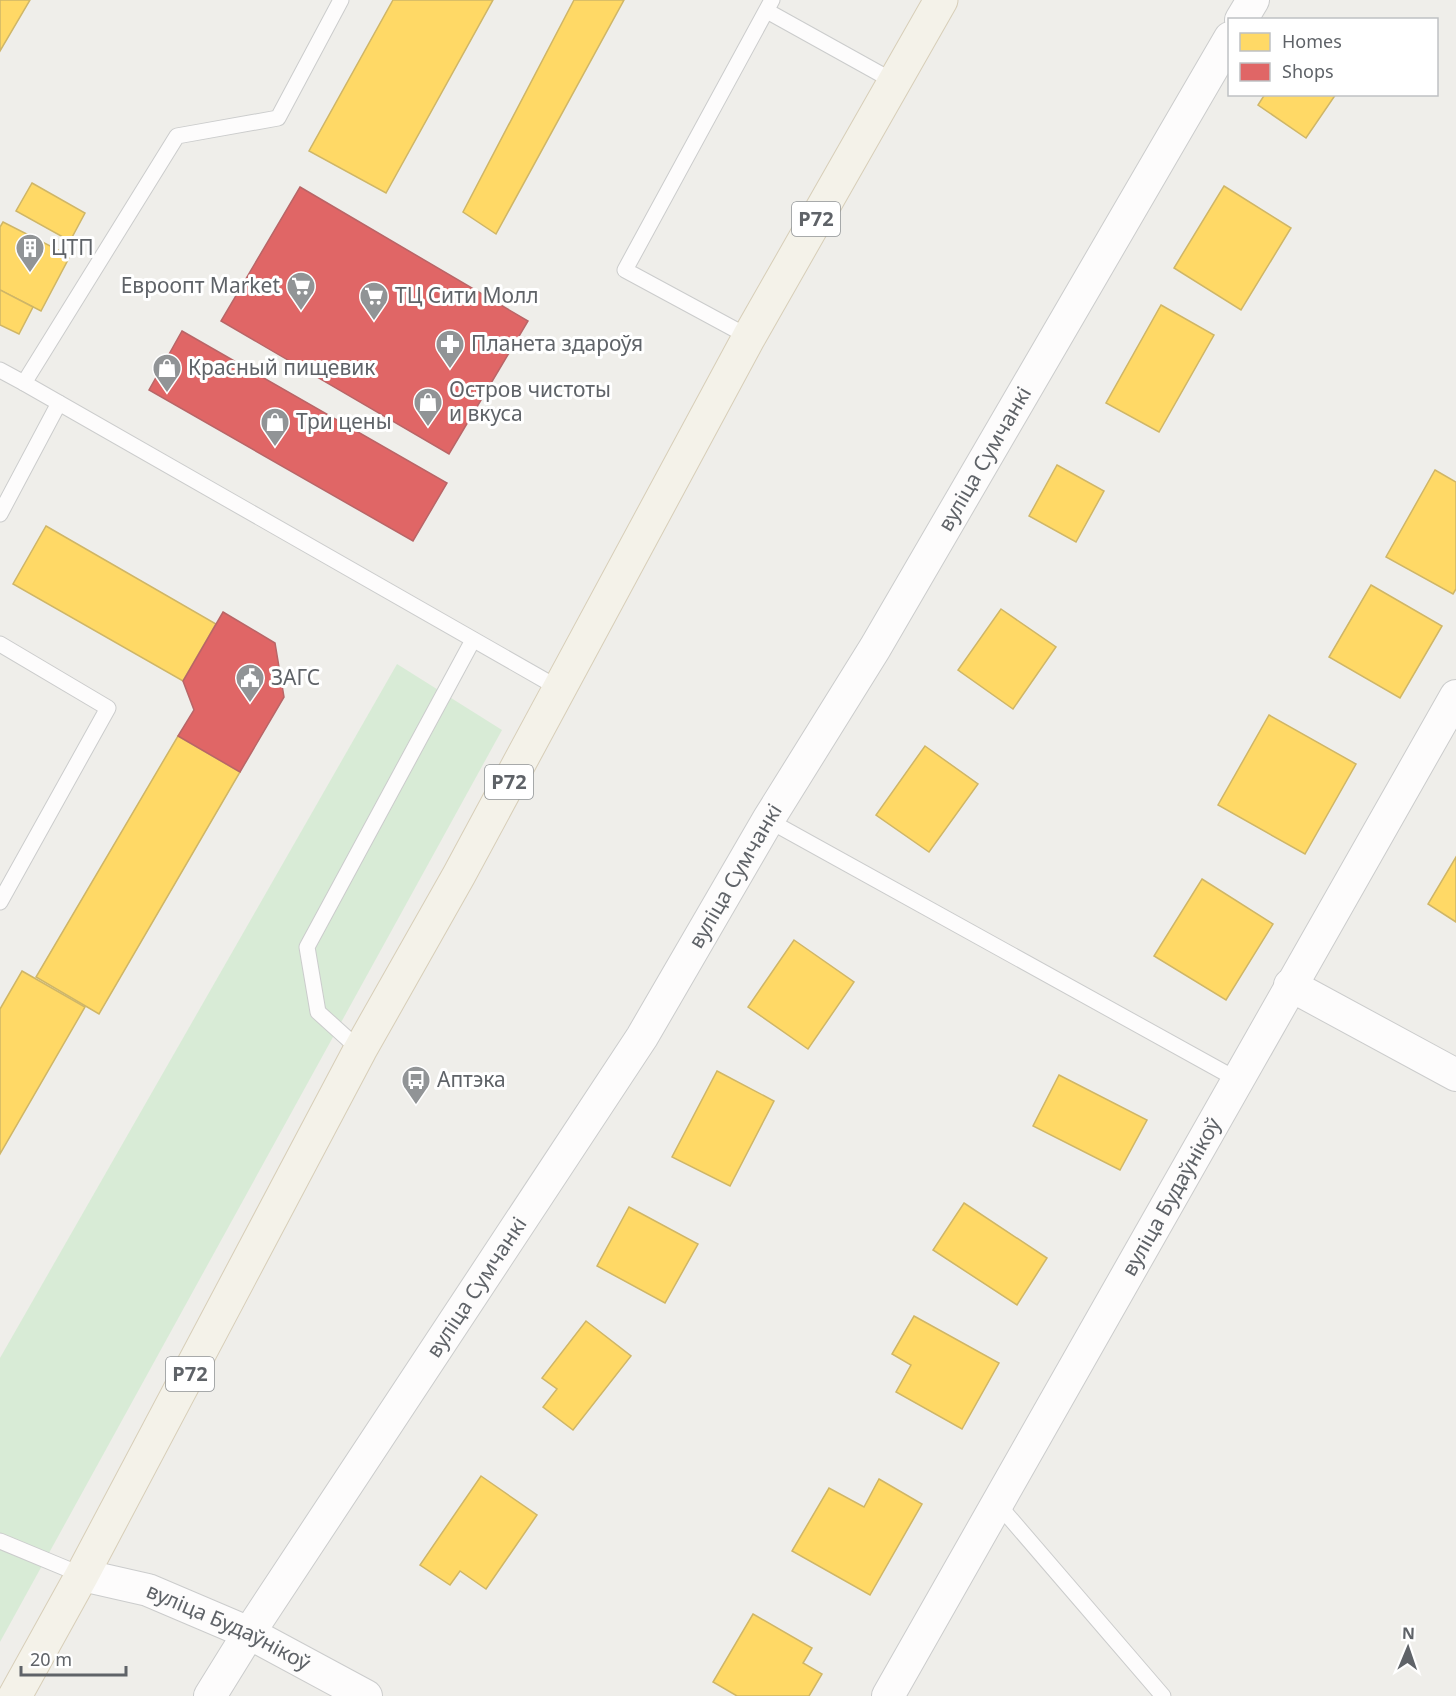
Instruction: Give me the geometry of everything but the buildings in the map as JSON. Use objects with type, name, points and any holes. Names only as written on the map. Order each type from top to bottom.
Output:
[{"type":"main road","name":"Р72","points":[[15,1696],[82,1575],[360,1050],[560,689],[750,337],[893,81],[941,0]]},
{"type":"street","points":[[1242,18],[1253,0]]},
{"type":"street","name":"вуліца Сумчанкі","points":[[210,1696],[249,1633],[642,1037],[768,820],[875,648],[1228,41]]},
{"type":"street","name":"вуліца Будаўнікоў","points":[[888,1696],[1236,1079],[1456,696]]},
{"type":"street","points":[[1290,985],[1456,1075]]},
{"type":"street","name":"вуліца Будаўнікоў","points":[[82,1575],[148,1590],[249,1633],[366,1696]]},
{"type":"lane","points":[[24,383],[177,136],[278,118],[341,0]]},
{"type":"lane","points":[[750,337],[626,270],[770,5],[893,81]]},
{"type":"lane","points":[[0,370],[560,689]]},
{"type":"lane","points":[[0,514],[59,403]]},
{"type":"lane","points":[[360,1050],[318,1012],[307,947],[473,640]]},
{"type":"lane","points":[[0,644],[108,708],[0,902]]},
{"type":"lane","points":[[768,820],[1236,1079]]},
{"type":"lane","points":[[997,1503],[1163,1696]]},
{"type":"lane","points":[[0,1541],[82,1575]]},
{"type":"green space","points":[[397,664],[502,730],[0,1642],[0,1358]]},
{"type":"place","name":"ЦТП","points":[[30,274]]},
{"type":"place","name":"Евроопт Market","points":[[301,312]]},
{"type":"place","name":"ТЦ Сити Молл","points":[[374,322]]},
{"type":"place","name":"Планета здароўя","points":[[450,370]]},
{"type":"place","name":"Красный пищевик","points":[[167,394]]},
{"type":"place","name":"Остров чистоты и вкуса","points":[[428,428]]},
{"type":"place","name":"Три цены","points":[[275,448]]},
{"type":"place","name":"ЗАГС","points":[[250,704]]},
{"type":"place","name":"Аптэка","points":[[416,1106]]}]
